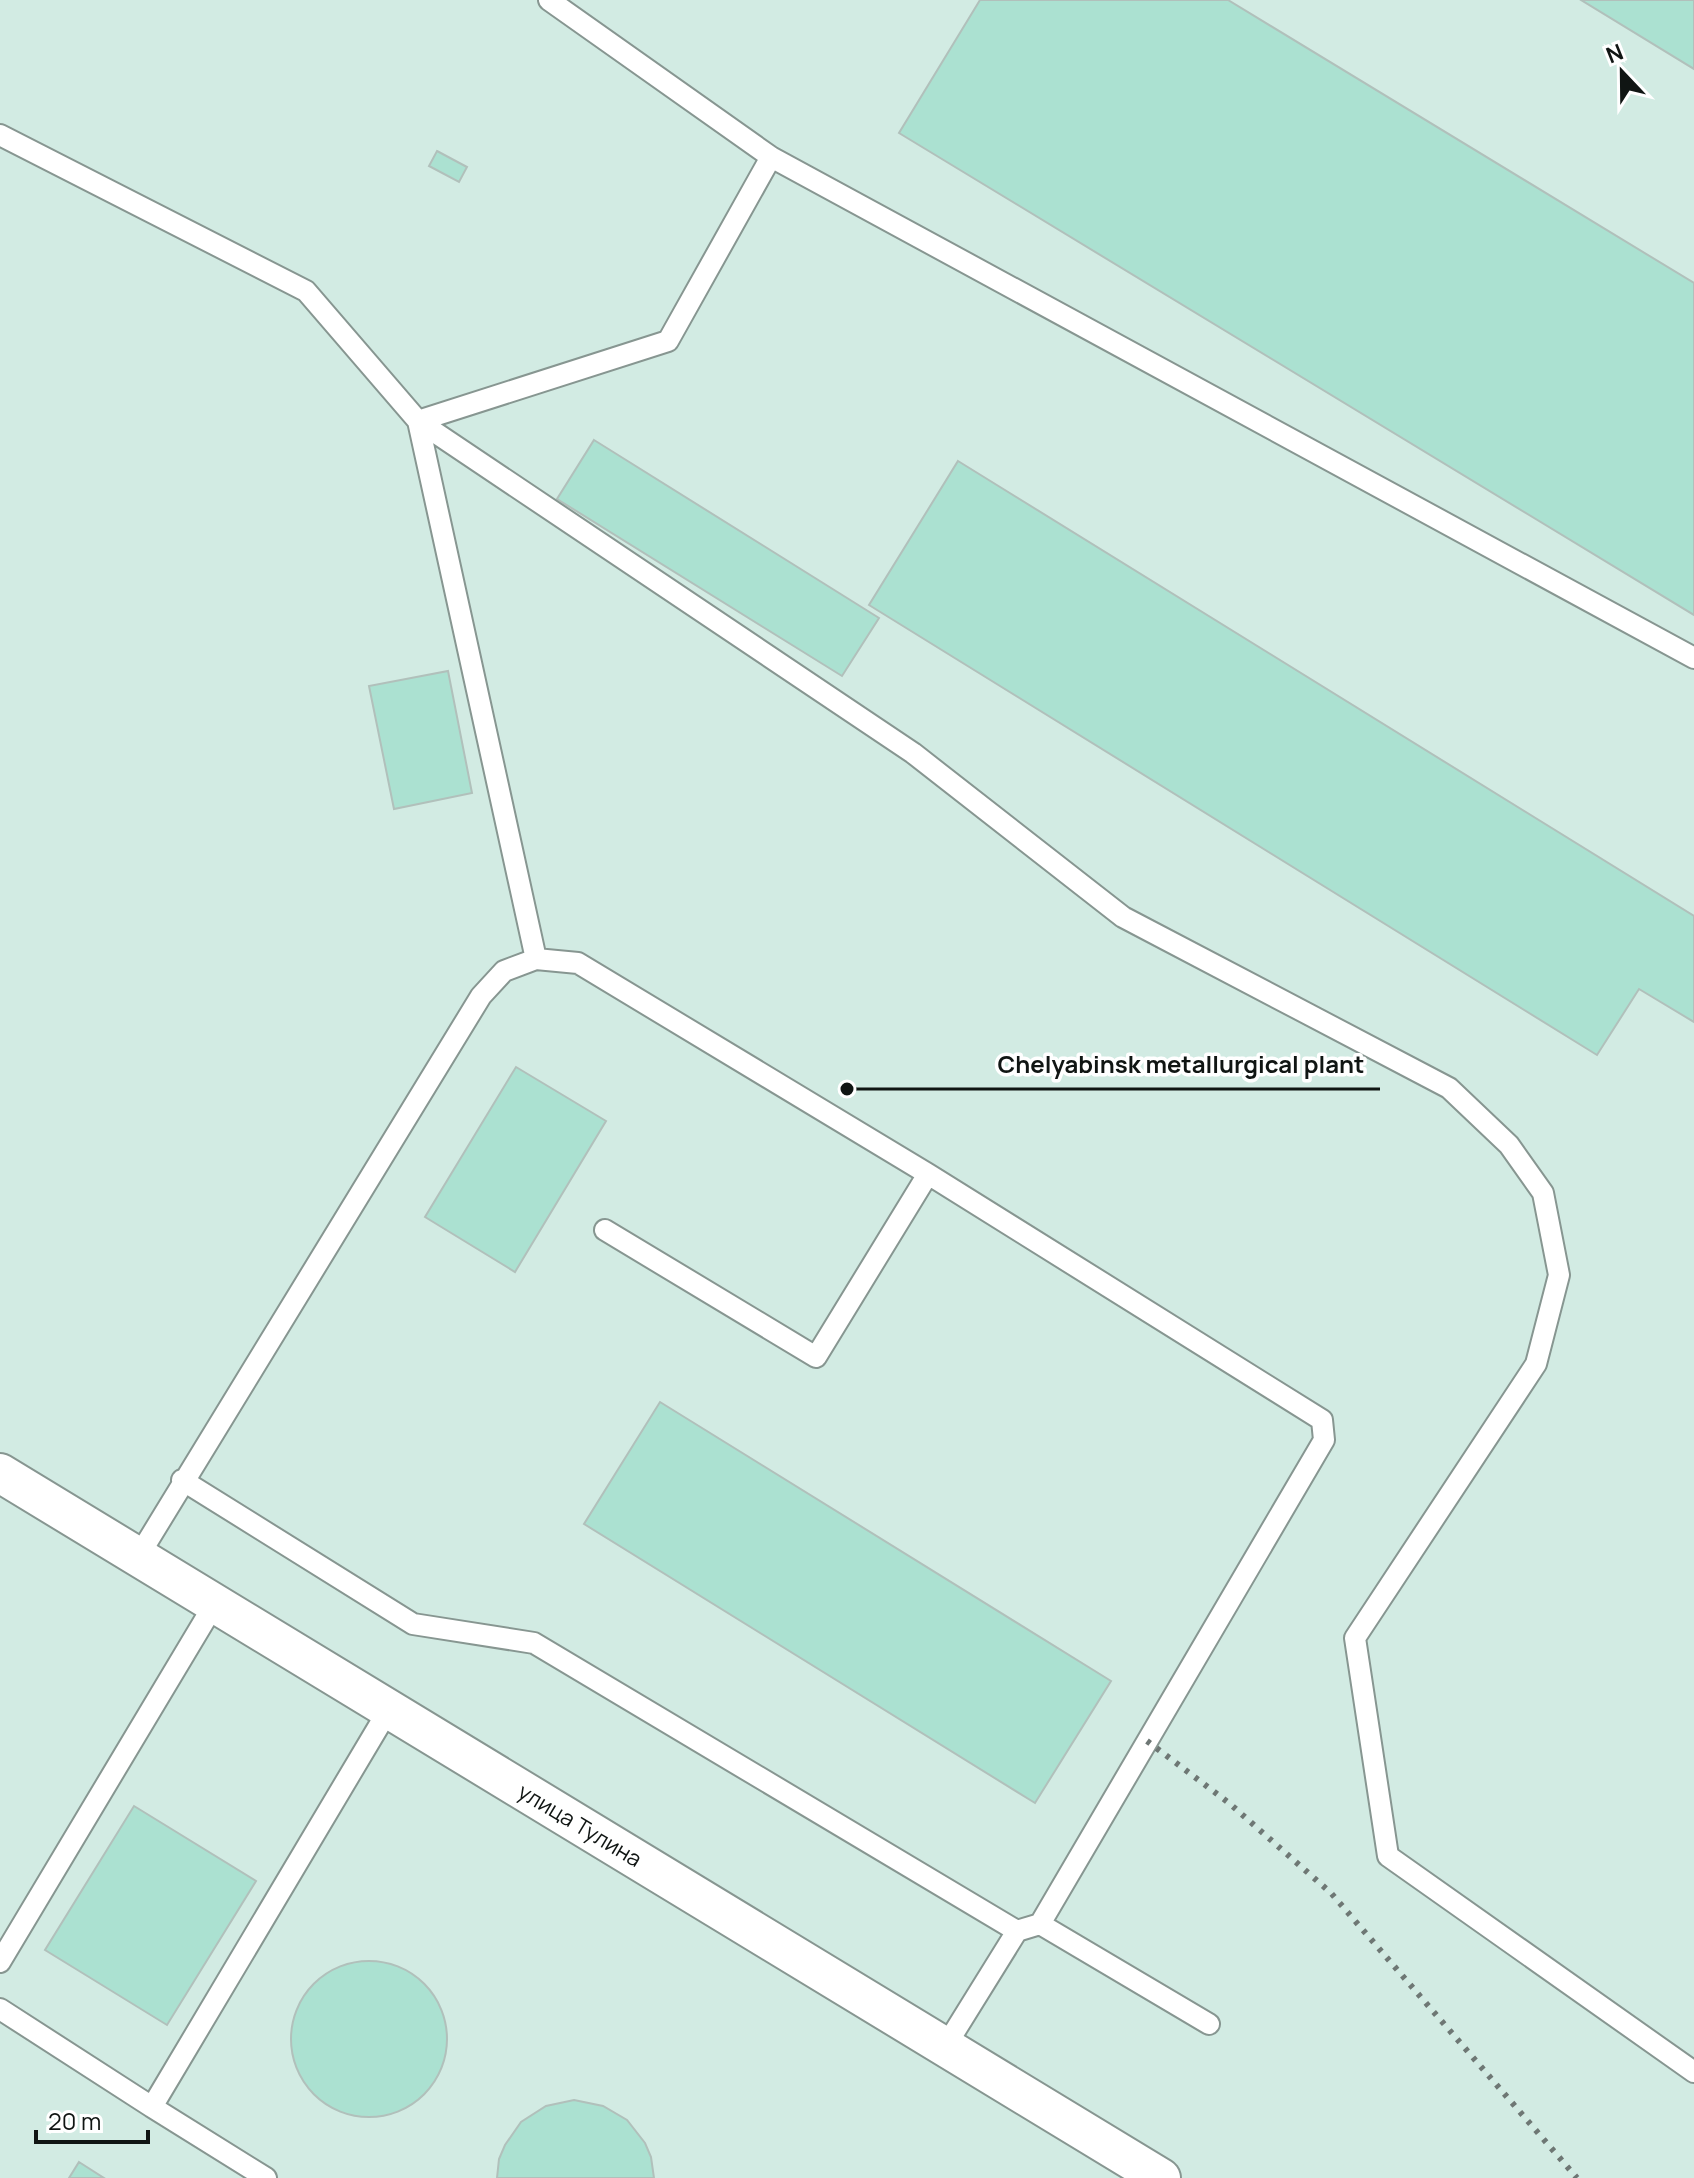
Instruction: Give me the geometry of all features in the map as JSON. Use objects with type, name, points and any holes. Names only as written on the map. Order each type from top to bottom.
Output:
[{"type":"street","name":"улица Тулина","points":[[0,1473],[1161,2178]]},
{"type":"lane","points":[[549,0],[771,157],[1694,658]]},
{"type":"lane","points":[[0,135],[306,291],[418,421],[913,753],[1123,917],[1449,1088],[1509,1145],[1543,1193],[1559,1275],[1536,1364],[1355,1638],[1388,1856],[1694,2072]]},
{"type":"lane","points":[[418,421],[668,341],[771,157]]},
{"type":"lane","points":[[418,421],[536,959]]},
{"type":"lane","points":[[138,1557],[182,1480],[481,996],[504,971],[536,959],[578,963],[928,1174],[1322,1420],[1324,1440],[1040,1924],[1017,1931],[945,2047]]},
{"type":"lane","points":[[605,1230],[816,1357],[928,1174]]},
{"type":"lane","points":[[182,1480],[413,1624],[534,1643],[1017,1931]]},
{"type":"lane","points":[[0,1962],[215,1603]]},
{"type":"lane","points":[[152,2107],[389,1709]]},
{"type":"lane","points":[[1040,1924],[1209,2024]]},
{"type":"lane","points":[[0,2009],[266,2178]]},
{"type":"shaded area","points":[[0,0],[1694,0],[1694,2178],[0,2178]]},
{"type":"building","points":[[980,0],[1228,0],[1694,283],[1694,615],[899,133]]},
{"type":"building","points":[[1581,0],[1694,0],[1694,69]]},
{"type":"building","points":[[437,151],[467,167],[459,182],[429,166]]},
{"type":"building","points":[[594,440],[879,618],[842,676],[557,499]]},
{"type":"building","points":[[958,461],[1694,916],[1694,1022],[1639,989],[1597,1055],[869,605]]},
{"type":"building","points":[[448,671],[472,793],[394,809],[369,686]]},
{"type":"building","points":[[516,1067],[606,1121],[515,1272],[425,1217]]},
{"type":"building","points":[[660,1402],[1111,1681],[1035,1803],[584,1524]]},
{"type":"building","points":[[134,1806],[256,1881],[167,2025],[45,1950]]},
{"type":"building","points":[[369,1961],[399,1967],[424,1984],[441,2009],[447,2039],[441,2069],[424,2094],[399,2111],[369,2117],[339,2111],[314,2094],[297,2069],[291,2039],[297,2009],[314,1984],[339,1967]]},
{"type":"building","points":[[574,2100],[603,2106],[627,2120],[645,2143],[654,2178],[497,2178],[499,2159],[505,2145],[521,2122],[546,2106]]},
{"type":"building","points":[[79,2162],[104,2178],[69,2178]]},
{"type":"railway","points":[[1147,1741],[1229,1803],[1331,1893],[1577,2178]]},
{"type":"place","name":"Chelyabinsk metallurgical plant","points":[[847,1089]]}]
